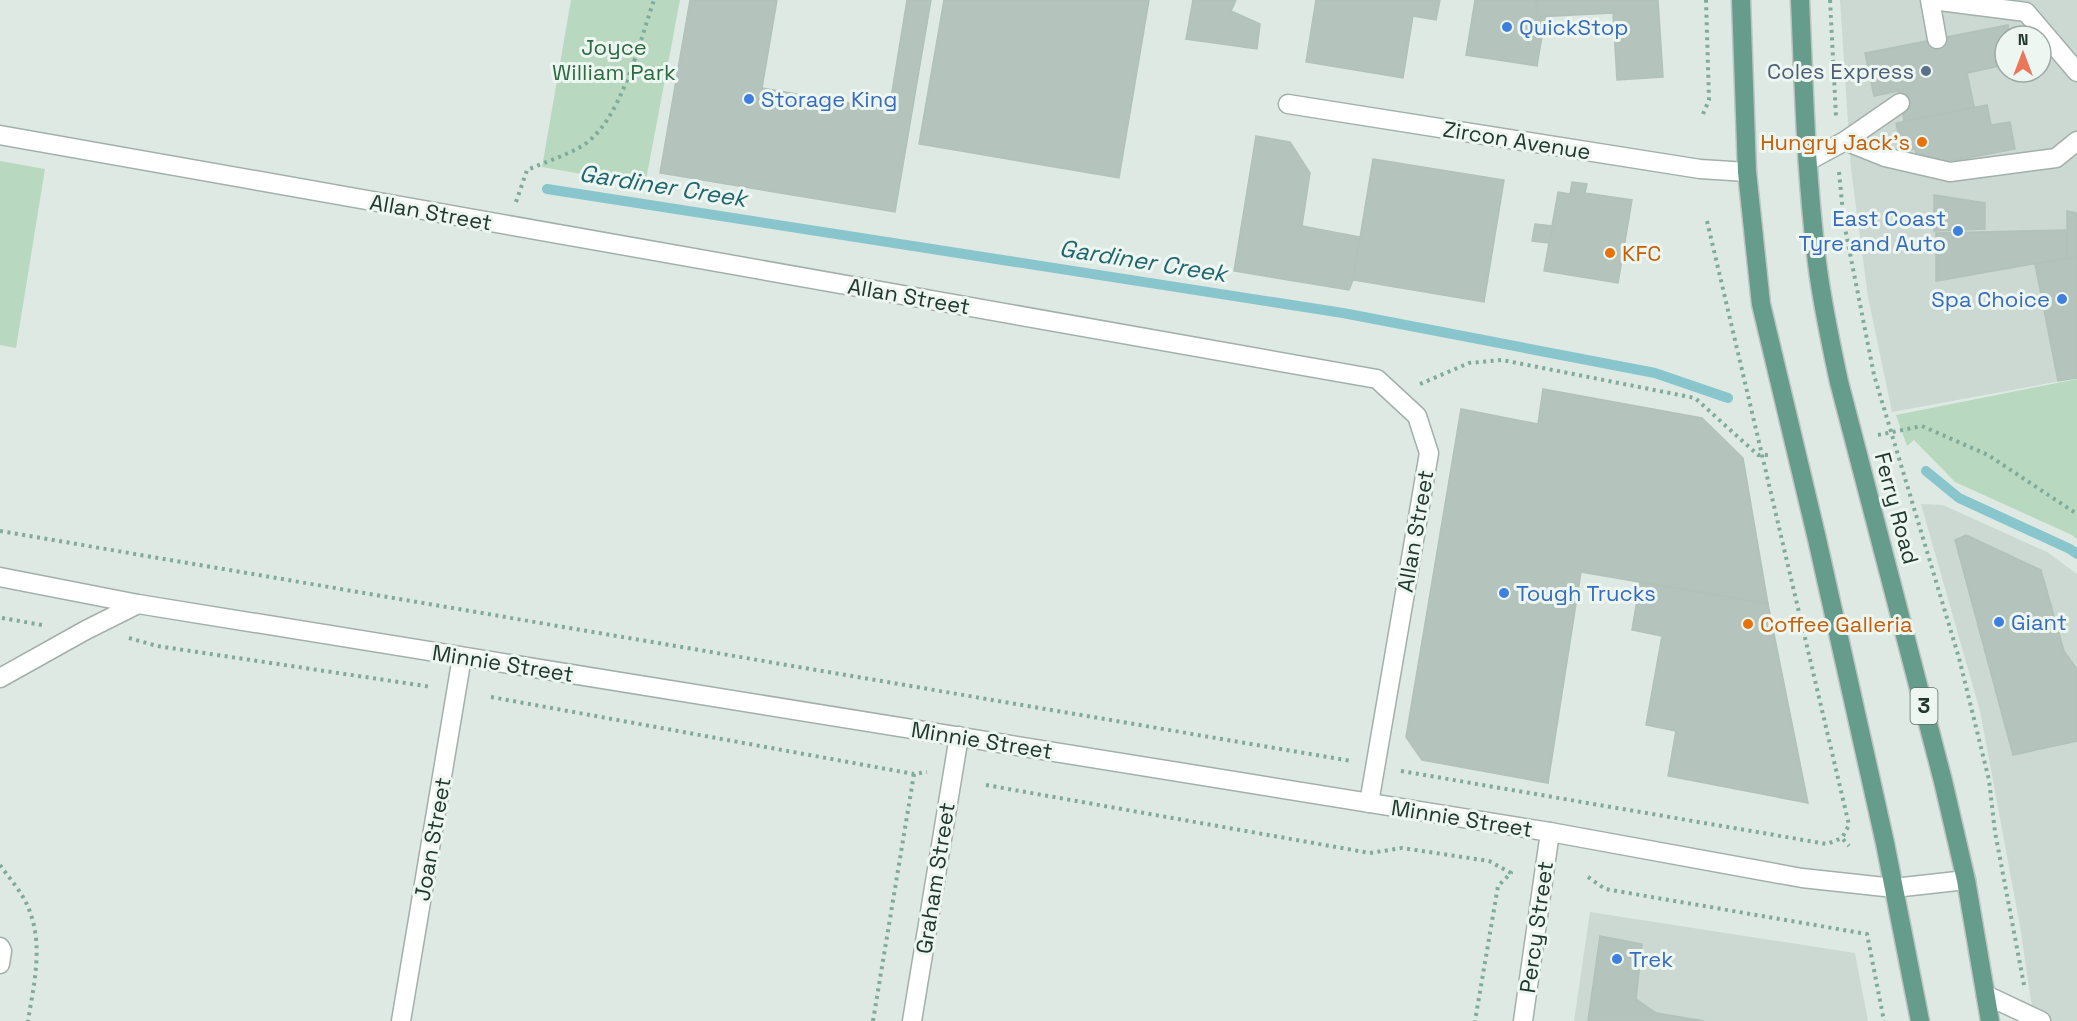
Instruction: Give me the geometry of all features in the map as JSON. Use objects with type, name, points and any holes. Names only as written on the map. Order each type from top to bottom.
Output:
[{"type":"main road","points":[[1741,0],[1747,172],[1761,304],[1894,888],[1920,1021]]},
{"type":"main road","name":"Ferry Road","points":[[1800,0],[1808,161],[1818,269],[1824,307],[1839,382],[1941,770],[1966,880],[1990,1021]]},
{"type":"street","points":[[1937,39],[1931,0],[2027,6],[2077,72]]},
{"type":"street","points":[[1808,161],[1900,103]]},
{"type":"street","name":"Zircon Avenue","points":[[1288,104],[1700,169],[1747,172]]},
{"type":"street","name":"Allan Street","points":[[0,135],[1377,379],[1417,416],[1429,453],[1369,803]]},
{"type":"street","points":[[1841,142],[1885,157],[1950,172],[2056,158],[2077,141]]},
{"type":"street","name":"Minnie Street","points":[[0,577],[138,604],[1550,832],[1802,878],[1894,888],[1966,880]]},
{"type":"street","points":[[0,678],[138,604]]},
{"type":"street","name":"Joan Street","points":[[401,1021],[462,657]]},
{"type":"street","name":"Graham Street","points":[[912,1021],[959,736]]},
{"type":"street","name":"Percy Street","points":[[1523,1021],[1550,832]]},
{"type":"street","points":[[0,947],[0,964]]},
{"type":"street","points":[[1986,995],[2035,1018]]},
{"type":"path","points":[[509,225],[527,170],[583,146],[602,130],[617,106],[654,0]]},
{"type":"path","points":[[1703,114],[1709,100],[1706,0]]},
{"type":"path","points":[[1830,0],[1841,142],[1844,223],[1874,375],[1959,658],[1977,729],[1989,780],[1995,832],[2035,1018]]},
{"type":"path","points":[[1401,771],[1827,844],[1842,838],[1849,825],[1707,221]]},
{"type":"path","points":[[1395,395],[1469,363],[1502,360],[1695,398],[1758,455],[1797,454]]},
{"type":"path","points":[[1854,440],[1922,426],[1988,455],[2077,514]]},
{"type":"path","points":[[0,531],[1352,762]]},
{"type":"path","points":[[2,618],[43,625]]},
{"type":"path","points":[[127,638],[157,646],[433,688]]},
{"type":"path","points":[[491,698],[914,774],[929,771]]},
{"type":"path","points":[[873,1021],[914,774]]},
{"type":"path","points":[[986,784],[1370,853],[1402,848],[1489,861],[1511,873],[1498,886],[1475,1021]]},
{"type":"path","points":[[1842,838],[1849,846]]},
{"type":"path","points":[[1588,877],[1605,889],[1867,934],[1884,1021]]},
{"type":"shaded area","points":[[1840,0],[2077,0],[2077,378],[1892,412],[1868,297],[1851,169]]},
{"type":"shaded area","points":[[1921,504],[1943,505],[2047,552],[2077,574],[2077,1021],[2034,1021],[2020,926],[1980,711]]},
{"type":"shaded area","points":[[1590,912],[1855,953],[1868,1021],[1574,1021]]},
{"type":"green space","name":"Joyce William Park","points":[[571,0],[680,0],[645,185],[542,167]]},
{"type":"green space","points":[[0,161],[45,169],[16,348],[0,345]]},
{"type":"green space","points":[[2077,379],[2077,539],[1955,482],[1914,440],[1907,446],[1896,415]]},
{"type":"building","name":"Storage King","points":[[690,0],[777,0],[762,88],[889,110],[907,0],[931,0],[895,212],[660,173]]},
{"type":"building","points":[[944,0],[1149,0],[1119,178],[919,144]]},
{"type":"building","points":[[1193,0],[1236,0],[1231,11],[1260,24],[1257,49],[1186,39]]},
{"type":"building","points":[[1316,0],[1440,0],[1436,20],[1413,16],[1403,78],[1306,62]]},
{"type":"building","name":"QuickStop","points":[[1475,0],[1548,0],[1537,66],[1466,55]]},
{"type":"building","points":[[1536,0],[1658,0],[1663,77],[1617,80],[1613,13],[1537,17]]},
{"type":"building","points":[[1993,28],[1993,68],[1967,73],[1975,111],[1905,125],[1898,91],[1874,96],[1865,53]]},
{"type":"building","points":[[1987,105],[1991,125],[2010,122],[2015,149],[1926,166],[1924,155],[1917,157],[1915,149],[1902,151],[1896,123]]},
{"type":"building","points":[[1256,136],[1290,142],[1310,173],[1302,226],[1360,237],[1353,280],[1349,290],[1234,271]]},
{"type":"building","points":[[1373,159],[1504,180],[1484,302],[1353,280]]},
{"type":"building","points":[[1572,182],[1587,184],[1585,193],[1632,200],[1618,283],[1544,271],[1558,192],[1570,194]]},
{"type":"building","points":[[1934,195],[1985,203],[1985,229],[1934,231]]},
{"type":"building","points":[[2067,211],[2077,213],[2077,257],[2067,258]]},
{"type":"building","points":[[1535,224],[1552,226],[1549,243],[1532,241]]},
{"type":"building","points":[[2067,230],[2067,258],[1936,281],[1936,233]]},
{"type":"building","points":[[2077,257],[2077,378],[2058,381],[2035,264]]},
{"type":"building","name":"Tough Trucks","points":[[1543,389],[1702,418],[1743,458],[1768,604],[1581,572],[1548,783],[1422,760],[1406,737],[1461,409],[1538,424]]},
{"type":"building","points":[[1966,535],[2041,570],[2064,651],[2077,669],[2077,741],[2013,755],[1955,540]]},
{"type":"building","points":[[1640,582],[1768,604],[1808,803],[1668,776],[1676,731],[1646,725],[1662,636],[1632,630]]},
{"type":"building","points":[[1600,936],[1642,944],[1636,999],[1656,1013],[1704,1021],[1588,1021]]},
{"type":"waterway","name":"Gardiner Creek","points":[[547,189],[1343,313],[1655,373],[1728,398]]},
{"type":"waterway","name":"Gardiner Creek","points":[[1926,471],[1959,498],[2077,554]]},
{"type":"place","name":"QuickStop","points":[[1507,27]]},
{"type":"place","name":"Coles Express","points":[[1926,71]]},
{"type":"place","name":"Storage King","points":[[749,99]]},
{"type":"place","name":"Hungry Jack's","points":[[1922,142]]},
{"type":"place","name":"East Coast Tyre and Auto","points":[[1958,231]]},
{"type":"place","name":"KFC","points":[[1610,253]]},
{"type":"place","name":"Spa Choice","points":[[2062,299]]},
{"type":"place","name":"Tough Trucks","points":[[1504,593]]},
{"type":"place","name":"Giant","points":[[1999,622]]},
{"type":"place","name":"Coffee Galleria","points":[[1748,624]]},
{"type":"place","name":"Trek","points":[[1617,959]]}]
